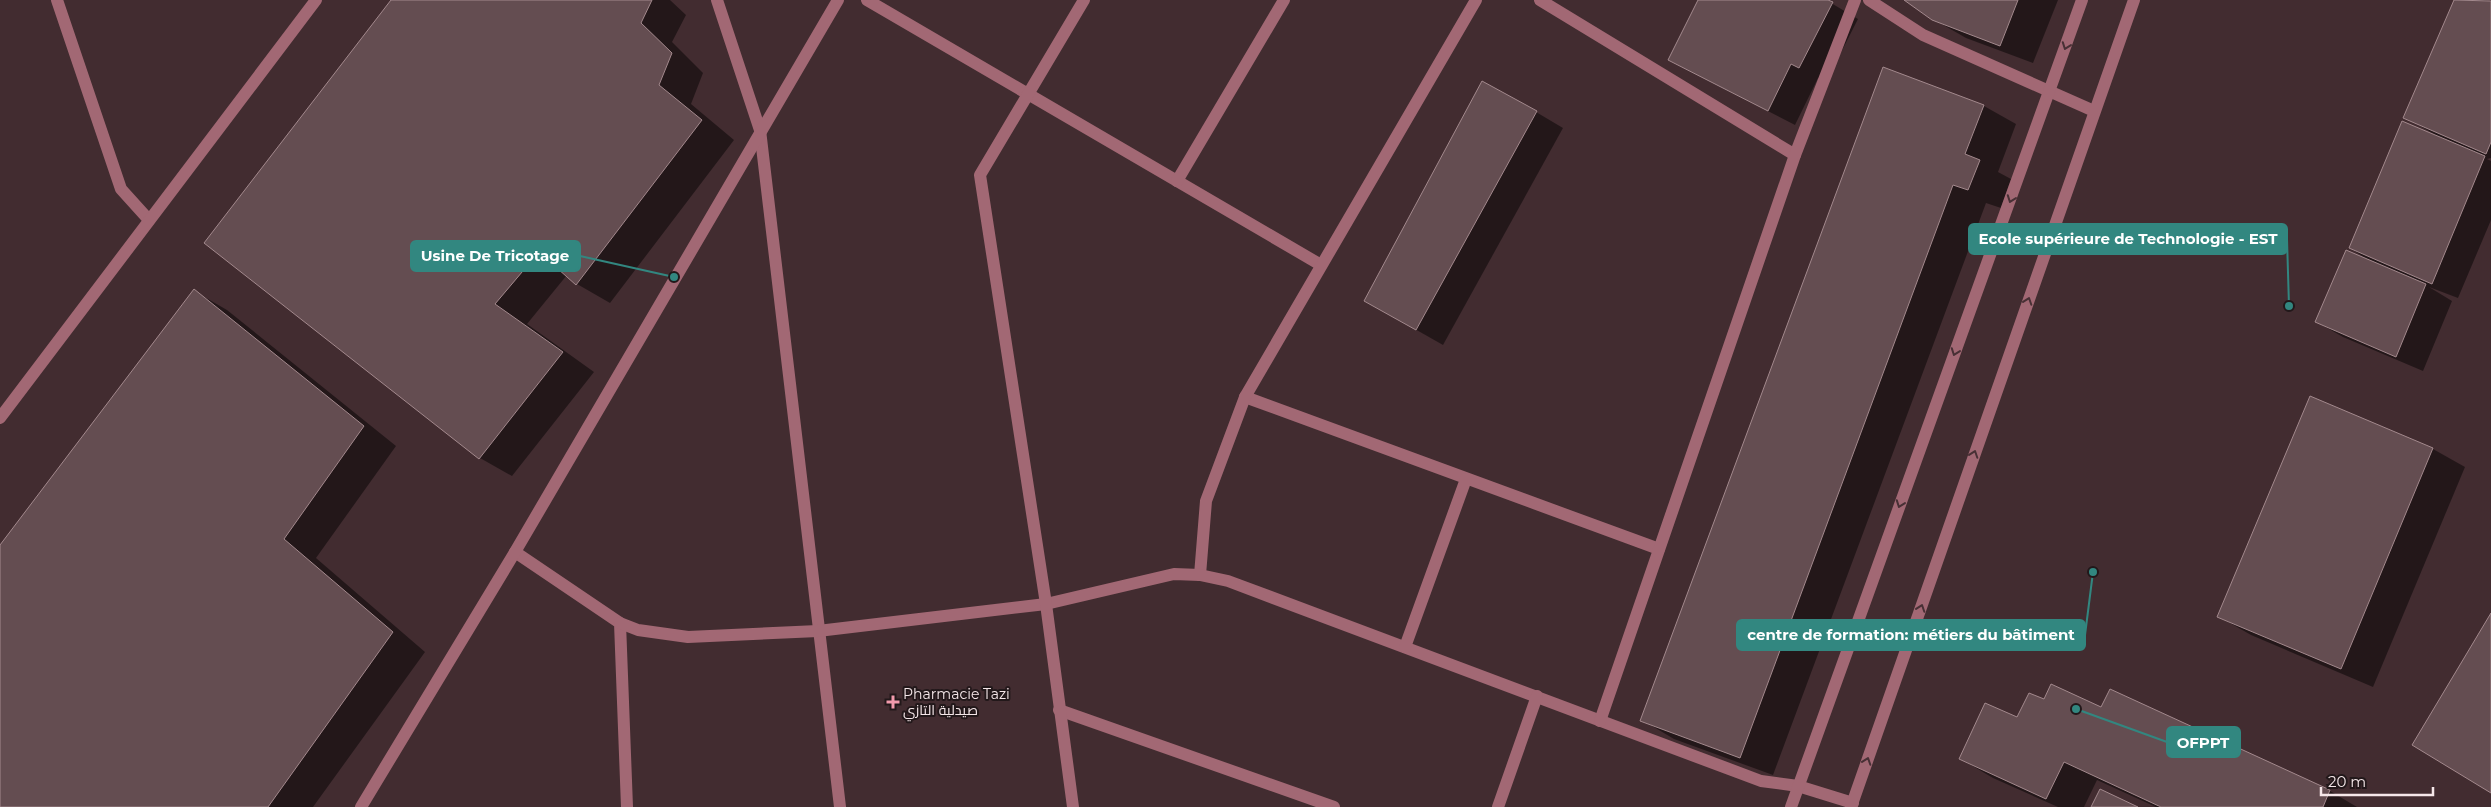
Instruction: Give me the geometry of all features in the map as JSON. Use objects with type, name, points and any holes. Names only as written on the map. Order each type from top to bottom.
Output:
[{"type":"street","points":[[57,0],[121,189],[150,220]]},
{"type":"street","points":[[0,418],[316,0]]},
{"type":"street","points":[[717,0],[760,130],[840,807]]},
{"type":"street","points":[[363,806],[515,552],[760,130],[838,0]]},
{"type":"street","points":[[867,0],[1322,265]]},
{"type":"street","points":[[1073,807],[1046,604],[980,175],[1084,0]]},
{"type":"street","points":[[1177,181],[1284,0]]},
{"type":"street","points":[[1200,576],[1206,501],[1245,397],[1476,0]]},
{"type":"street","points":[[1540,0],[1795,155]]},
{"type":"street","points":[[1600,720],[1795,155],[1855,0]]},
{"type":"street","points":[[1869,0],[1922,35],[2094,111]]},
{"type":"street","points":[[1791,807],[2082,0]]},
{"type":"street","points":[[515,552],[620,623],[638,630],[688,637],[818,630],[1046,604],[1174,574],[1228,581],[1761,781],[1798,786],[1852,805],[2134,0]]},
{"type":"street","points":[[1245,397],[1659,549]]},
{"type":"street","points":[[1405,647],[1466,478]]},
{"type":"street","points":[[620,623],[627,807]]},
{"type":"street","points":[[1498,807],[1537,696]]},
{"type":"street","points":[[1059,710],[1334,807]]},
{"type":"building","points":[[391,0],[652,0],[641,23],[672,53],[659,85],[702,120],[576,285],[539,252],[495,304],[563,352],[479,459],[204,243]]},
{"type":"building","points":[[1698,0],[1828,0],[1833,2],[1799,68],[1791,64],[1768,111],[1668,60]]},
{"type":"building","points":[[1904,0],[2018,0],[2000,46],[1932,20]]},
{"type":"building","points":[[2454,0],[2491,1],[2491,142],[2486,154],[2403,118]]},
{"type":"building","points":[[1883,67],[1984,105],[1965,154],[1980,160],[1968,190],[1953,185],[1740,758],[1640,721]]},
{"type":"building","points":[[1482,81],[1537,111],[1416,330],[1364,301]]},
{"type":"building","points":[[2402,121],[2485,156],[2432,284],[2349,248]]},
{"type":"building","points":[[2346,250],[2426,284],[2396,357],[2315,322]]},
{"type":"building","points":[[194,289],[364,426],[284,539],[393,632],[268,807],[0,807],[0,545]]},
{"type":"building","points":[[2310,396],[2433,448],[2341,669],[2217,617]]},
{"type":"building","points":[[2491,613],[2491,793],[2412,745]]},
{"type":"building","points":[[2051,684],[2101,707],[2110,689],[2330,790],[2323,807],[2161,807],[2064,762],[2046,799],[1959,759],[1985,703],[2017,717],[2029,693],[2044,699]]},
{"type":"building","points":[[2100,789],[2138,807],[2091,807]]},
{"type":"place","name":"Usine De Tricotage","points":[[674,277]]},
{"type":"place","name":"Ecole supérieure de Technologie - EST","points":[[2289,306]]},
{"type":"place","name":"centre de formation: métiers du bâtiment","points":[[2093,572]]},
{"type":"place","name":"Pharmacie Tazi صيدلية التازي","points":[[893,702]]},
{"type":"place","name":"OFPPT","points":[[2076,709]]}]
